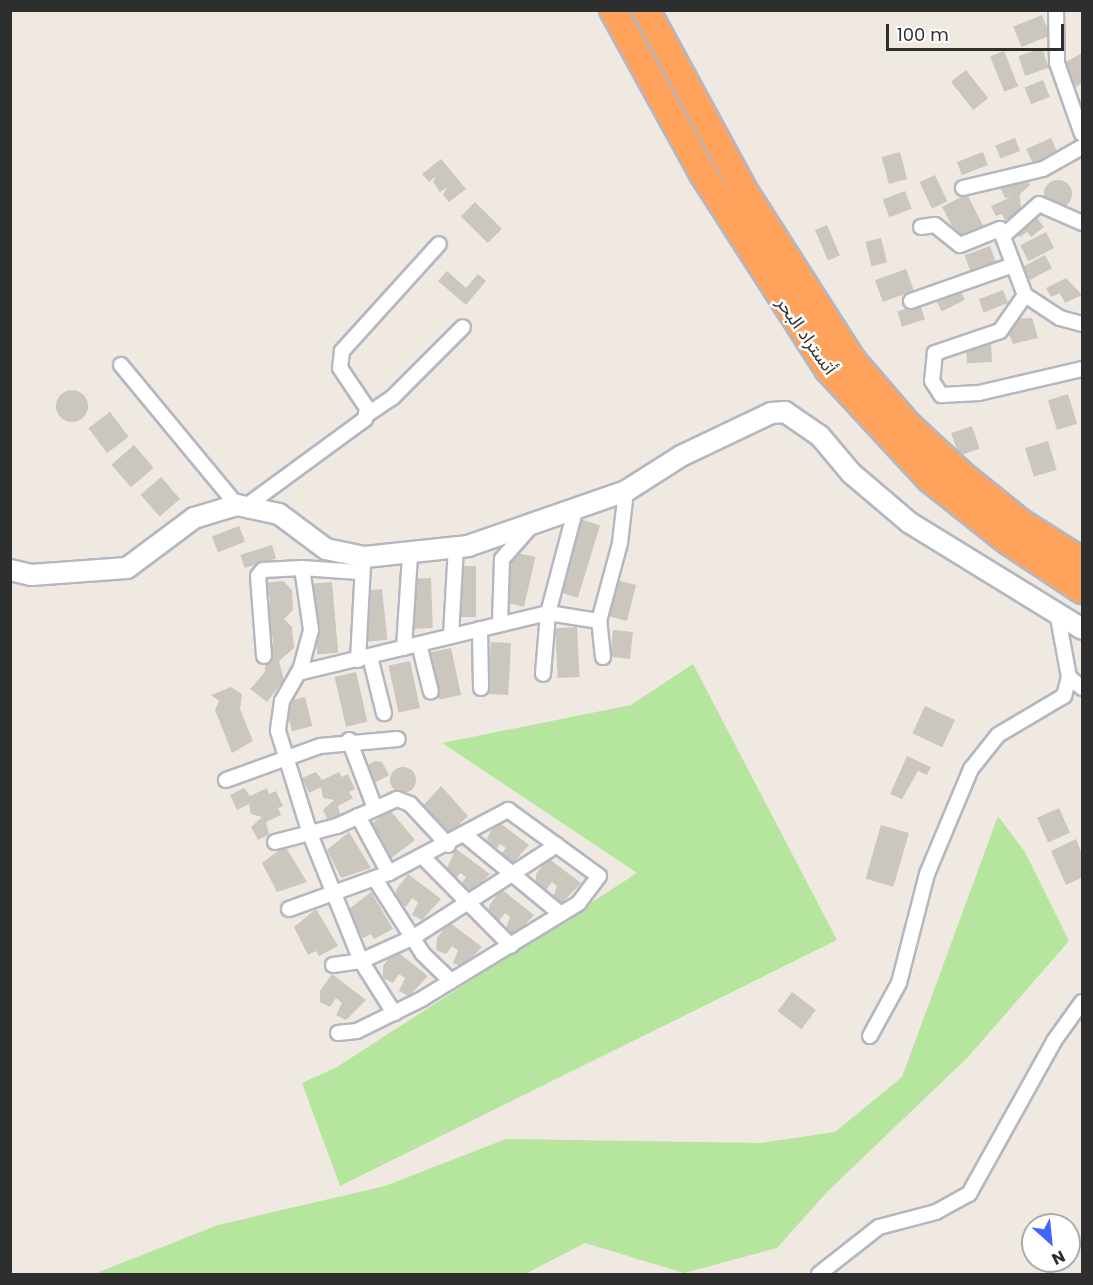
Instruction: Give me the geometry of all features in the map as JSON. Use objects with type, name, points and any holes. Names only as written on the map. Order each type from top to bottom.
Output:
[{"type":"highway","name":"أتستراد البحر","points":[[613,10],[703,174],[828,369],[930,479],[1008,541],[1083,590]]},
{"type":"highway","name":"أتستراد البحر","points":[[646,10],[746,194],[852,360],[908,425],[962,475],[1020,522],[1083,561]]},
{"type":"street","points":[[1056,10],[1058,63],[1083,134]]},
{"type":"street","points":[[963,188],[1004,168],[1043,169],[1083,147]]},
{"type":"street","points":[[1003,236],[1039,204],[1083,223]]},
{"type":"street","points":[[921,227],[935,225],[960,245],[997,229],[1003,236],[1025,295],[1060,318],[1083,324]]},
{"type":"street","points":[[368,414],[340,368],[342,351],[439,244]]},
{"type":"street","points":[[911,301],[1012,265]]},
{"type":"street","points":[[1025,295],[1000,331],[935,353],[932,381],[941,395],[980,393],[1083,369]]},
{"type":"street","points":[[10,570],[31,575],[127,568],[194,518],[243,504],[407,385],[464,327]]},
{"type":"street","points":[[121,365],[243,504],[279,514],[326,549],[362,564]]},
{"type":"street","points":[[264,656],[258,576],[263,570],[362,564],[410,554],[456,548],[575,510],[626,491],[681,456],[771,413],[785,412],[820,436],[893,511],[1083,629]]},
{"type":"street","points":[[603,657],[599,621],[620,543],[626,491]]},
{"type":"street","points":[[543,674],[548,613],[575,510]]},
{"type":"street","points":[[500,623],[502,559],[533,524]]},
{"type":"street","points":[[451,636],[456,548]]},
{"type":"street","points":[[404,648],[410,554]]},
{"type":"street","points":[[362,564],[364,658],[384,713]]},
{"type":"street","points":[[302,568],[311,630],[298,673],[278,718],[284,758],[310,834],[361,961],[394,1013]]},
{"type":"street","points":[[870,1036],[899,983],[927,874],[971,769],[998,735],[1056,703],[1069,677],[1057,612]]},
{"type":"street","points":[[298,673],[548,613],[599,621]]},
{"type":"street","points":[[480,629],[481,688]]},
{"type":"street","points":[[419,644],[431,692]]},
{"type":"street","points":[[1069,677],[1083,688]]},
{"type":"street","points":[[226,780],[284,758],[349,740],[398,739]]},
{"type":"street","points":[[349,740],[375,808]]},
{"type":"street","points":[[275,842],[310,834],[397,799],[410,804],[448,845]]},
{"type":"street","points":[[289,909],[336,896],[389,873],[448,845],[508,810],[599,876],[579,903],[511,946],[394,1013],[357,1030],[338,1033]]},
{"type":"street","points":[[358,816],[389,873]]},
{"type":"street","points":[[465,836],[515,873],[561,914]]},
{"type":"street","points":[[333,965],[361,961],[412,938],[469,904],[557,845]]},
{"type":"street","points":[[423,857],[511,946]]},
{"type":"street","points":[[375,879],[412,938],[452,981]]},
{"type":"street","points":[[819,1275],[879,1227],[936,1212],[969,1194],[1054,1041],[1083,1002]]},
{"type":"green space","points":[[693,664],[837,940],[340,1186],[302,1083],[337,1067],[637,873],[442,743],[631,705]]},
{"type":"green space","points":[[998,816],[1025,852],[1069,941],[968,1057],[827,1192],[777,1248],[684,1273],[585,1243],[525,1274],[94,1274],[218,1225],[385,1186],[506,1139],[760,1143],[835,1132],[902,1077]]},
{"type":"building","points":[[1042,15],[1050,35],[1021,47],[1013,27]]},
{"type":"building","points":[[1042,48],[1049,68],[1025,76],[1018,56]]},
{"type":"building","points":[[1004,51],[1018,86],[1004,92],[990,57]]},
{"type":"building","points":[[1082,53],[1082,83],[1074,88],[1061,65]]},
{"type":"building","points":[[966,70],[988,98],[973,110],[951,82]]},
{"type":"building","points":[[1043,80],[1050,97],[1031,104],[1024,87]]},
{"type":"building","points":[[1015,138],[1020,151],[1000,159],[995,146]]},
{"type":"building","points":[[1051,138],[1059,156],[1034,167],[1026,149]]},
{"type":"building","points":[[900,152],[907,179],[889,184],[882,157]]},
{"type":"building","points":[[983,152],[988,165],[962,175],[957,162]]},
{"type":"building","points":[[441,159],[466,189],[449,202],[443,195],[447,187],[440,192],[433,182],[436,176],[429,182],[422,174]]},
{"type":"building","points":[[1024,173],[1030,185],[1020,194],[1021,212],[1005,220],[1002,214],[996,216],[991,206],[1011,197],[1005,198],[999,185]]},
{"type":"building","points":[[935,175],[947,201],[932,208],[920,182]]},
{"type":"building","points":[[1058,180],[1068,184],[1072,194],[1068,204],[1058,208],[1048,204],[1044,194],[1048,184]]},
{"type":"building","points":[[905,191],[912,209],[889,217],[883,200]]},
{"type":"building","points":[[967,194],[984,228],[959,241],[942,207]]},
{"type":"building","points":[[475,202],[502,229],[488,243],[461,216]]},
{"type":"building","points":[[1032,211],[1044,227],[1031,237],[1027,232],[1020,237],[1012,227]]},
{"type":"building","points":[[827,225],[840,255],[828,260],[815,230]]},
{"type":"building","points":[[1046,232],[1054,248],[1028,261],[1020,245]]},
{"type":"building","points":[[881,238],[887,262],[872,266],[865,242]]},
{"type":"building","points":[[990,246],[998,268],[972,277],[965,255]]},
{"type":"building","points":[[1045,255],[1052,268],[1030,280],[1023,267]]},
{"type":"building","points":[[906,269],[914,291],[883,302],[875,280]]},
{"type":"building","points":[[447,271],[466,288],[478,274],[486,281],[466,305],[438,281]]},
{"type":"building","points":[[1066,278],[1082,295],[1065,303],[1060,293],[1051,297],[1046,288]]},
{"type":"building","points":[[960,290],[965,300],[942,312],[937,302]]},
{"type":"building","points":[[1003,290],[1008,303],[984,312],[979,299]]},
{"type":"building","points":[[920,304],[925,319],[902,327],[897,311]]},
{"type":"building","points":[[1032,318],[1038,338],[1013,344],[1008,332],[1016,319]]},
{"type":"building","points":[[991,341],[992,362],[967,363],[966,342]]},
{"type":"building","points":[[72,390],[83,395],[88,406],[83,417],[72,422],[61,417],[56,406],[61,395]]},
{"type":"building","points":[[1068,394],[1077,424],[1057,430],[1048,400]]},
{"type":"building","points":[[110,412],[129,437],[107,453],[88,428]]},
{"type":"building","points":[[972,426],[980,449],[959,456],[951,433]]},
{"type":"building","points":[[1048,441],[1057,470],[1034,477],[1025,448]]},
{"type":"building","points":[[134,445],[154,468],[131,487],[111,465]]},
{"type":"building","points":[[161,477],[180,499],[160,517],[141,495]]},
{"type":"building","points":[[580,519],[600,525],[578,598],[558,592]]},
{"type":"building","points":[[239,526],[245,542],[218,552],[212,536]]},
{"type":"building","points":[[272,545],[276,558],[245,568],[240,555]]},
{"type":"building","points":[[514,552],[535,557],[524,607],[503,602]]},
{"type":"building","points":[[458,566],[476,566],[476,617],[458,617]]},
{"type":"building","points":[[431,578],[433,628],[413,629],[411,579]]},
{"type":"building","points":[[612,579],[636,585],[627,621],[608,616]]},
{"type":"building","points":[[283,581],[292,590],[293,610],[284,619],[292,627],[294,648],[279,661],[284,680],[267,702],[250,689],[265,672],[266,644],[273,644],[272,634],[267,634],[270,595],[264,596],[263,583]]},
{"type":"building","points":[[332,582],[338,653],[317,655],[311,584]]},
{"type":"building","points":[[382,589],[387,640],[367,642],[362,591]]},
{"type":"building","points":[[577,627],[580,677],[558,678],[555,628]]},
{"type":"building","points":[[613,630],[633,632],[630,659],[610,657]]},
{"type":"building","points":[[491,642],[511,643],[508,695],[488,694]]},
{"type":"building","points":[[451,648],[461,695],[439,700],[429,653]]},
{"type":"building","points":[[410,661],[420,708],[398,713],[388,666]]},
{"type":"building","points":[[356,672],[367,722],[346,727],[335,677]]},
{"type":"building","points":[[231,687],[242,694],[240,709],[253,741],[232,753],[215,710],[219,701],[211,695]]},
{"type":"building","points":[[305,697],[312,726],[292,731],[285,702]]},
{"type":"building","points":[[925,706],[955,720],[942,747],[912,733]]},
{"type":"building","points":[[907,756],[931,767],[927,775],[918,771],[902,799],[890,794]]},
{"type":"building","points":[[375,761],[382,762],[389,775],[372,784],[363,768]]},
{"type":"building","points":[[403,767],[412,771],[416,780],[412,789],[403,793],[394,789],[390,780],[394,771]]},
{"type":"building","points":[[316,772],[322,780],[339,772],[342,777],[348,774],[355,789],[349,792],[353,798],[338,806],[341,818],[330,824],[323,810],[334,800],[323,798],[321,787],[309,793],[302,778]]},
{"type":"building","points":[[441,786],[468,816],[446,837],[441,833],[446,828],[438,830],[437,821],[425,817],[430,812],[419,810]]},
{"type":"building","points":[[244,788],[250,796],[267,788],[269,794],[276,791],[283,806],[278,808],[281,815],[266,822],[269,834],[258,840],[251,827],[262,817],[251,814],[249,804],[237,810],[230,795]]},
{"type":"building","points":[[1059,808],[1070,833],[1048,842],[1037,818]]},
{"type":"building","points":[[389,809],[415,840],[390,859],[381,839],[376,842],[372,837],[375,831],[370,834],[366,829]]},
{"type":"building","points":[[496,820],[529,845],[510,866],[499,857],[506,848],[500,844],[494,853],[484,845]]},
{"type":"building","points":[[881,825],[909,833],[893,887],[866,879]]},
{"type":"building","points":[[349,832],[371,868],[341,878],[327,850]]},
{"type":"building","points":[[1076,839],[1082,854],[1081,878],[1066,885],[1051,851]]},
{"type":"building","points":[[285,846],[307,882],[277,892],[262,863]]},
{"type":"building","points":[[456,849],[490,874],[471,894],[460,886],[466,877],[460,873],[454,881],[444,874]]},
{"type":"building","points":[[548,858],[581,883],[562,903],[552,899],[557,886],[552,882],[546,890],[536,886],[536,874]]},
{"type":"building","points":[[408,874],[441,899],[422,920],[412,915],[418,902],[412,898],[406,907],[396,902],[396,890]]},
{"type":"building","points":[[501,889],[534,915],[515,935],[505,930],[510,917],[505,913],[498,922],[489,917],[489,906]]},
{"type":"building","points":[[371,892],[393,929],[374,939],[371,934],[363,938],[348,910]]},
{"type":"building","points":[[316,909],[338,946],[319,956],[316,951],[308,955],[294,927]]},
{"type":"building","points":[[449,922],[482,947],[463,967],[453,963],[458,950],[452,946],[446,954],[436,950],[437,938]]},
{"type":"building","points":[[395,950],[428,976],[409,996],[399,991],[405,978],[399,974],[393,983],[383,978],[383,966]]},
{"type":"building","points":[[332,974],[366,1000],[346,1020],[336,1015],[342,1003],[336,998],[330,1007],[320,1002],[320,991]]},
{"type":"building","points":[[792,992],[816,1010],[802,1029],[778,1011]]}]
